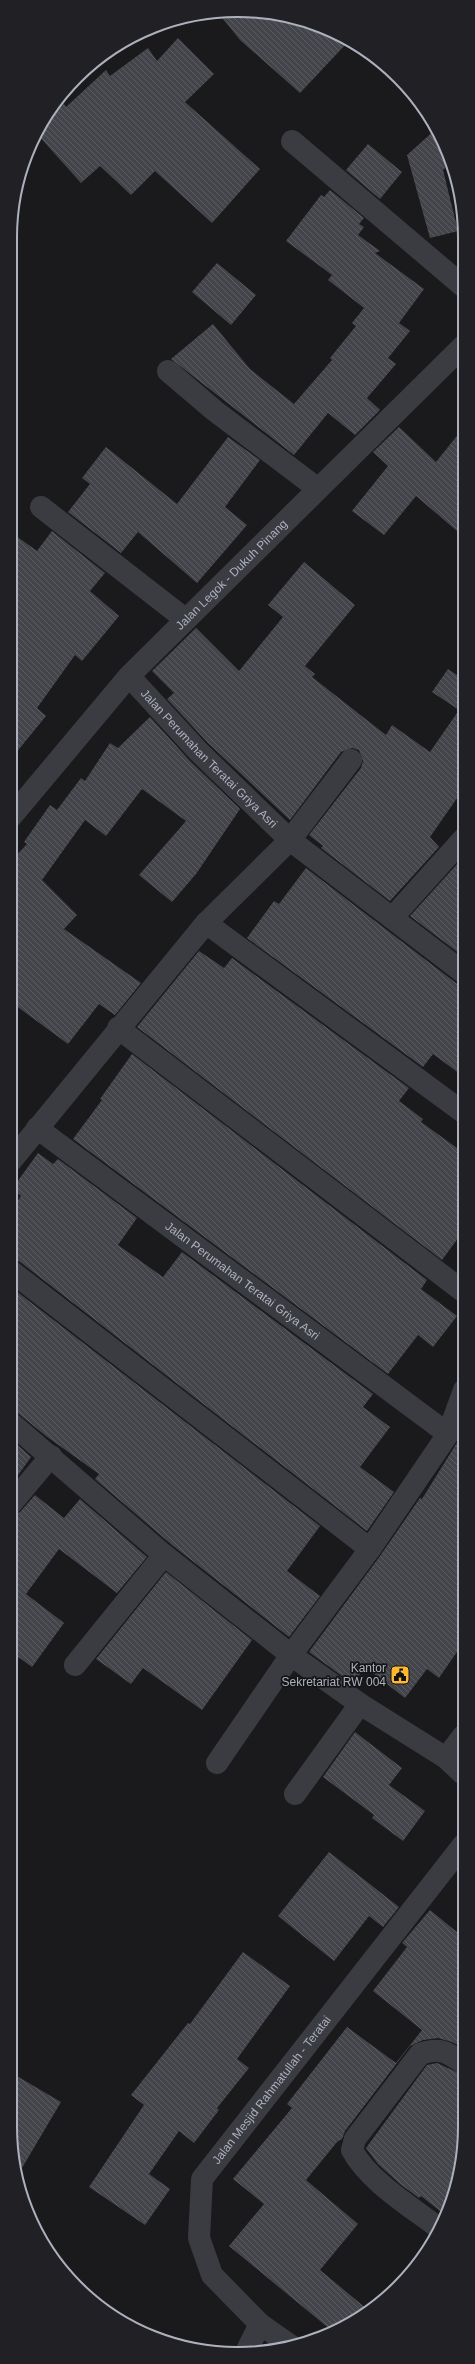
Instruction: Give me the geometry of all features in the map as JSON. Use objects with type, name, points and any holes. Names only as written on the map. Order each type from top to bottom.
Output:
[{"type":"street","points":[[292,141],[458,282]]},
{"type":"street","name":"Jalan Legok - Dukuh Pinang","points":[[17,810],[129,676],[184,619],[458,351]]},
{"type":"street","points":[[168,371],[215,411],[317,488]]},
{"type":"street","points":[[41,507],[184,619]]},
{"type":"street","name":"Jalan Perumahan Teratai Griya Asri","points":[[129,676],[199,752],[290,840],[458,968]]},
{"type":"street","points":[[17,1153],[118,1028],[206,923],[290,840],[351,760]]},
{"type":"street","points":[[392,918],[458,845]]},
{"type":"street","points":[[206,923],[458,1109]]},
{"type":"street","points":[[118,1028],[458,1287]]},
{"type":"street","name":"Jalan Perumahan Teratai Griya Asri","points":[[37,1128],[448,1434]]},
{"type":"street","points":[[17,1276],[370,1549]]},
{"type":"street","points":[[217,1763],[291,1655],[370,1549],[448,1434],[458,1406]]},
{"type":"street","points":[[17,1427],[164,1555],[291,1655],[360,1704],[446,1758],[458,1769]]},
{"type":"street","points":[[17,1497],[51,1456]]},
{"type":"street","points":[[75,1665],[164,1555]]},
{"type":"street","points":[[295,1794],[360,1704]]},
{"type":"street","points":[[446,1758],[458,1742]]},
{"type":"street","name":"Jalan Mesjid Rahmatullah - Teratai","points":[[285,2342],[260,2324],[212,2275],[199,2238],[202,2179],[458,1851]]},
{"type":"street","points":[[435,2225],[374,2178],[358,2163],[352,2150],[355,2139],[420,2054],[431,2050],[446,2052],[458,2060]]},
{"type":"street","points":[[248,2347],[260,2324]]},
{"type":"building","points":[[222,17],[252,17],[281,21],[322,34],[345,45],[300,93],[240,40]]},
{"type":"building","points":[[178,38],[214,74],[185,102],[260,169],[212,223],[155,171],[131,195],[100,166],[81,183],[41,138],[58,109],[64,104],[66,107],[106,70],[110,76],[148,48],[157,61]]},
{"type":"building","points":[[431,133],[446,167],[443,170],[458,231],[430,238],[407,155]]},
{"type":"building","points":[[368,144],[402,172],[380,199],[346,170]]},
{"type":"building","points":[[330,190],[364,218],[359,224],[364,227],[358,235],[380,251],[375,253],[424,289],[399,323],[410,331],[388,358],[396,364],[367,398],[380,410],[355,435],[328,413],[294,455],[171,359],[213,324],[250,369],[294,404],[332,360],[330,358],[356,326],[352,323],[364,308],[328,280],[332,275],[286,241],[321,195],[324,197]]},
{"type":"building","points":[[217,263],[256,295],[231,325],[192,292]]},
{"type":"building","points":[[399,427],[436,462],[458,434],[458,532],[416,496],[384,535],[352,511],[388,466],[373,452]]},
{"type":"building","points":[[228,437],[260,460],[225,507],[247,525],[197,583],[138,532],[121,553],[68,512],[90,484],[82,478],[106,447],[177,504]]},
{"type":"building","points":[[52,531],[105,573],[90,591],[119,616],[82,661],[75,655],[37,708],[46,716],[17,752],[17,537],[37,551]]},
{"type":"building","points":[[304,562],[355,605],[305,666],[315,674],[312,677],[386,735],[392,725],[430,752],[458,711],[458,797],[430,837],[439,847],[390,901],[321,848],[323,846],[309,835],[361,768],[363,761],[359,750],[352,748],[341,752],[290,820],[208,743],[167,699],[174,693],[152,671],[196,628],[239,671],[283,617],[268,605]]},
{"type":"building","points":[[448,669],[458,676],[458,709],[432,692]]},
{"type":"building","points":[[150,717],[190,761],[240,809],[196,874],[172,902],[139,875],[186,821],[142,789],[106,836],[85,820],[42,880],[77,915],[64,929],[141,983],[115,1015],[99,1004],[68,1044],[17,1006],[17,855],[27,844],[24,842],[50,805],[57,810],[81,778],[85,781],[110,743],[118,748]]},
{"type":"building","points":[[458,863],[458,952],[410,916]]},
{"type":"building","points":[[306,868],[458,984],[458,1073],[433,1054],[423,1067],[247,938],[274,901],[279,904]]},
{"type":"building","points":[[199,951],[224,968],[232,958],[409,1088],[399,1101],[423,1119],[421,1122],[458,1149],[458,1238],[442,1260],[137,1027]]},
{"type":"building","points":[[132,1054],[427,1280],[421,1289],[457,1316],[433,1347],[418,1335],[388,1374],[73,1139],[102,1100],[100,1099]]},
{"type":"building","points":[[38,1153],[53,1164],[58,1159],[137,1218],[118,1245],[163,1277],[182,1252],[373,1394],[363,1407],[390,1427],[360,1467],[394,1492],[367,1531],[17,1260],[17,1202],[21,1196],[17,1193],[17,1182]]},
{"type":"building","points":[[17,1292],[320,1526],[287,1571],[320,1596],[289,1637],[172,1545],[95,1479],[99,1474],[46,1436],[17,1413]]},
{"type":"building","points":[[458,1441],[458,1650],[439,1678],[427,1669],[405,1698],[365,1667],[353,1684],[309,1652],[380,1556],[420,1498],[422,1499]]},
{"type":"building","points":[[17,1444],[31,1457],[17,1477]]},
{"type":"building","points":[[35,1495],[64,1518],[80,1499],[147,1557],[117,1593],[59,1549],[26,1594],[64,1623],[32,1667],[17,1656],[17,1513],[20,1512]]},
{"type":"building","points":[[166,1572],[252,1640],[202,1710],[143,1668],[131,1684],[96,1659]]},
{"type":"building","points":[[355,1732],[402,1768],[389,1785],[425,1811],[403,1841],[372,1818],[374,1815],[323,1777]]},
{"type":"building","points":[[329,1852],[399,1907],[383,1927],[369,1916],[334,1961],[278,1916]]},
{"type":"building","points":[[430,1910],[458,1933],[458,2045],[438,2038],[423,2040],[410,2046],[345,2131],[342,2139],[337,2142],[306,2180],[358,2224],[320,2270],[364,2307],[328,2327],[229,2246],[264,2204],[233,2179],[292,2108],[287,2104],[347,2027],[396,2063],[422,2030],[373,1991],[407,1947],[402,1943]]},
{"type":"building","points":[[243,1952],[290,1986],[237,2059],[249,2068],[217,2108],[219,2110],[194,2143],[179,2131],[149,2174],[170,2189],[145,2225],[89,2187],[144,2105],[131,2095],[188,2023],[190,2024]]},
{"type":"building","points":[[437,2063],[458,2073],[458,2141],[454,2170],[441,2212],[421,2196],[419,2198],[400,2184],[378,2164],[366,2148],[427,2065]]},
{"type":"building","points":[[17,2076],[61,2102],[21,2170],[17,2141]]},
{"type":"place","name":"Kantor Sekretariat RW 004","points":[[400,1675]]}]
